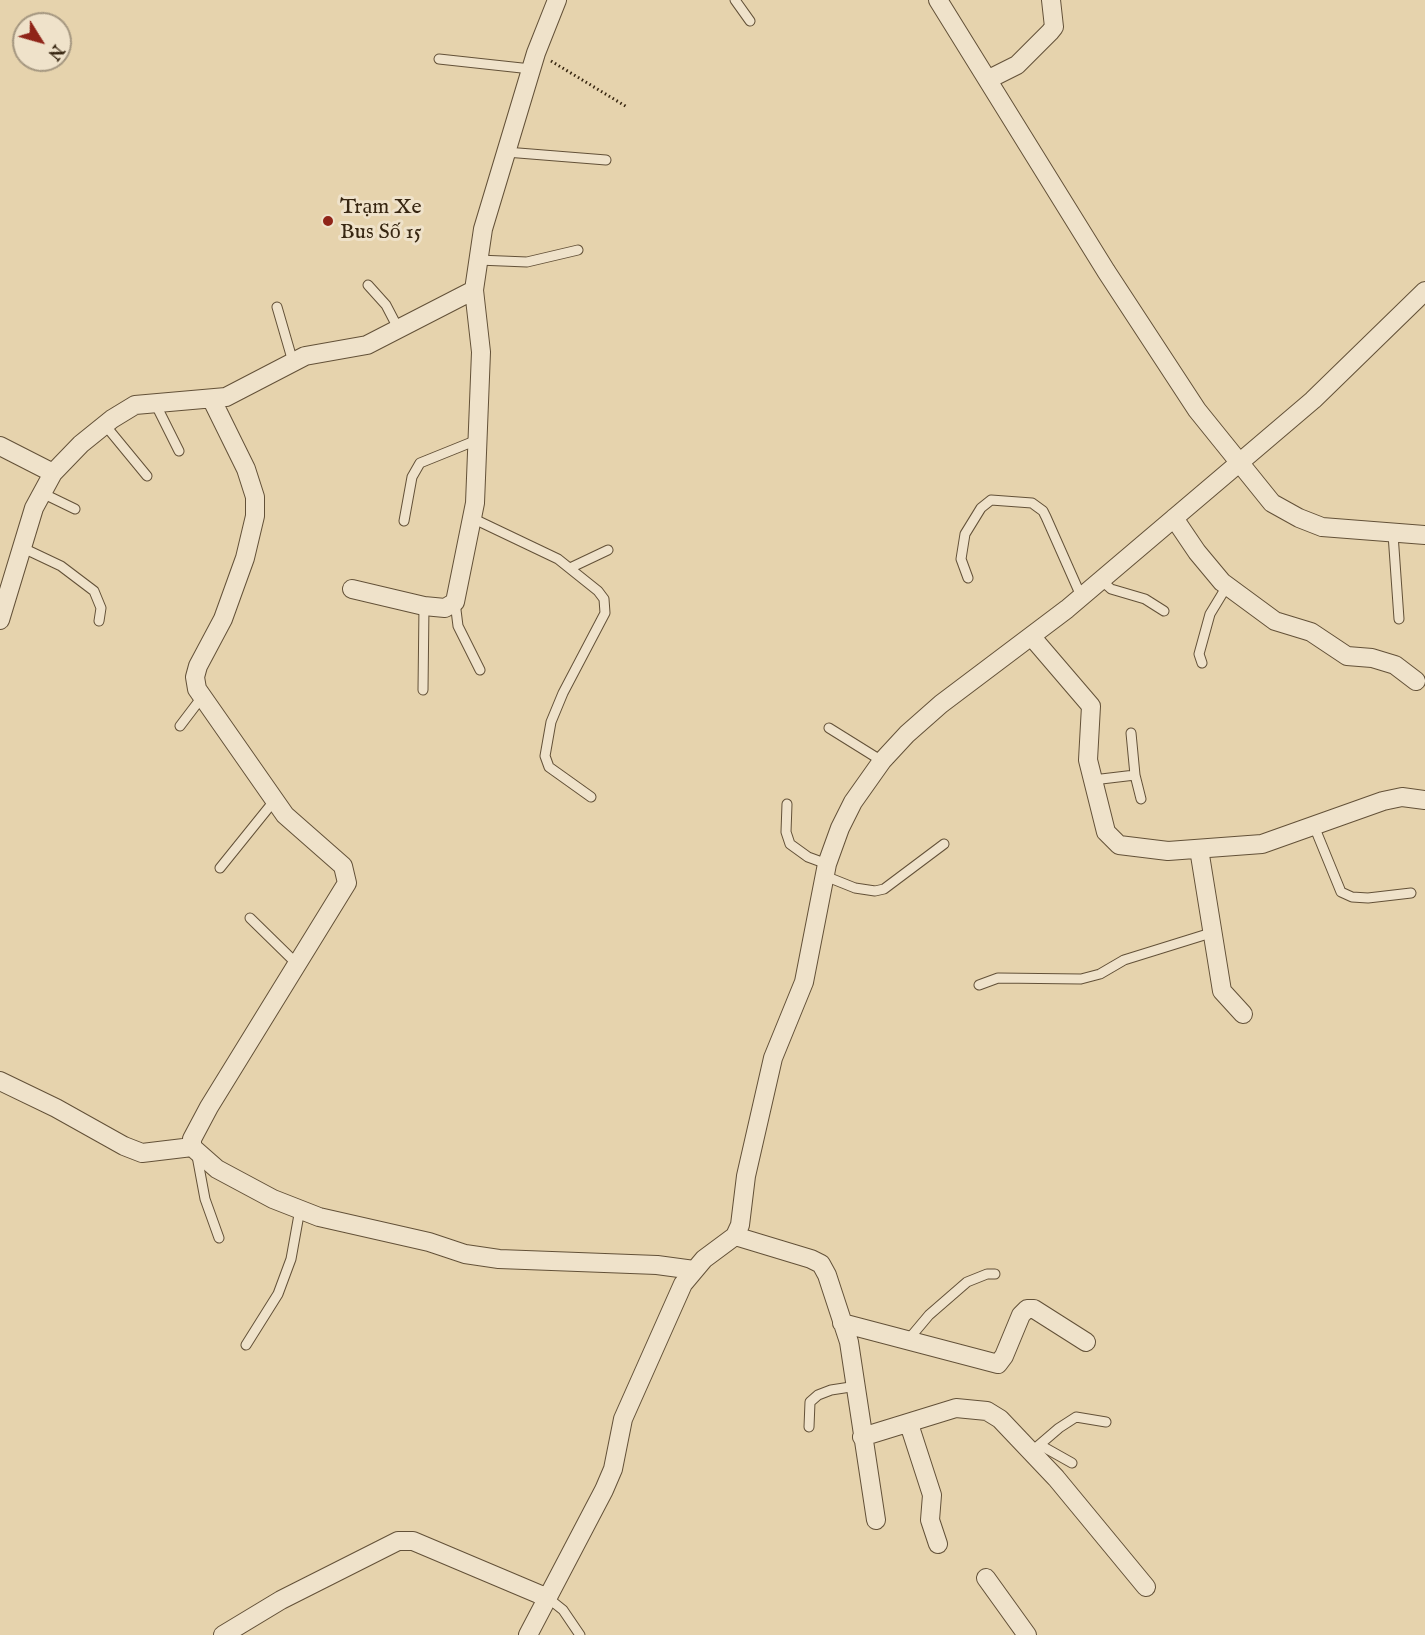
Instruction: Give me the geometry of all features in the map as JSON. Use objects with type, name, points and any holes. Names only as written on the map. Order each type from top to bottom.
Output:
[{"type":"street","points":[[352,589],[424,606],[445,608],[455,602],[476,502],[481,352],[474,290],[483,229],[534,61],[556,0]]},
{"type":"street","points":[[938,0],[1112,281],[1197,410],[1272,503],[1299,518],[1322,527],[1425,536]]},
{"type":"street","points":[[989,79],[1017,65],[1054,27],[1051,0]]},
{"type":"street","points":[[0,620],[34,508],[42,493],[53,473],[81,444],[105,425],[135,405],[226,397],[305,356],[367,345],[474,290]]},
{"type":"street","points":[[528,1635],[604,1490],[613,1469],[623,1419],[683,1284],[694,1270],[735,1236],[744,1210],[746,1176],[773,1058],[804,982],[826,870],[840,828],[853,802],[882,761],[907,734],[941,704],[1101,580],[1239,464],[1313,400],[1425,291]]},
{"type":"street","points":[[194,1150],[192,1139],[209,1107],[347,883],[347,874],[343,866],[285,815],[274,801],[202,697],[195,677],[198,666],[223,620],[245,558],[255,516],[255,497],[246,469],[212,400]]},
{"type":"street","points":[[0,446],[53,473]]},
{"type":"street","points":[[1174,518],[1197,552],[1227,586],[1275,621],[1311,632],[1347,656],[1372,658],[1395,665],[1416,681]]},
{"type":"street","points":[[1031,636],[1091,706],[1088,760],[1106,832],[1119,845],[1168,851],[1262,844],[1383,801],[1402,797],[1425,800]]},
{"type":"street","points":[[1199,849],[1222,992],[1242,1014]]},
{"type":"street","points":[[3,1087],[142,1153],[194,1150],[236,1179],[273,1199],[319,1216],[429,1242],[465,1254],[499,1259],[612,1263],[694,1270]]},
{"type":"street","points":[[735,1236],[796,1252],[821,1264],[849,1342],[876,1520]]},
{"type":"street","points":[[843,1323],[998,1364],[1004,1356],[1021,1314],[1027,1309],[1034,1309],[1086,1341]]},
{"type":"street","points":[[862,1437],[956,1408],[987,1411],[1036,1449],[1146,1587]]},
{"type":"street","points":[[909,1424],[932,1495],[930,1520],[938,1544]]},
{"type":"street","points":[[227,1634],[281,1600],[398,1541],[413,1541],[548,1598]]},
{"type":"street","points":[[986,1578],[1027,1635]]},
{"type":"lane","points":[[735,0],[750,21]]},
{"type":"lane","points":[[439,59],[534,61]]},
{"type":"lane","points":[[506,152],[606,160]]},
{"type":"lane","points":[[478,260],[527,262],[578,250]]},
{"type":"lane","points":[[368,285],[386,305],[399,330]]},
{"type":"lane","points":[[277,307],[293,362]]},
{"type":"lane","points":[[155,403],[179,451]]},
{"type":"lane","points":[[105,425],[147,476]]},
{"type":"lane","points":[[404,521],[412,477],[420,463],[477,440]]},
{"type":"lane","points":[[42,493],[75,509]]},
{"type":"lane","points":[[968,578],[961,559],[965,534],[981,508],[991,500],[1032,503],[1043,511],[1081,596]]},
{"type":"lane","points":[[472,518],[558,559],[598,591],[604,599],[605,614],[563,693],[551,722],[545,756],[549,767],[591,797]]},
{"type":"lane","points":[[1393,534],[1399,619]]},
{"type":"lane","points":[[23,548],[61,566],[94,591],[101,608],[99,621]]},
{"type":"lane","points":[[570,568],[608,550]]},
{"type":"lane","points":[[1101,580],[1111,589],[1145,599],[1164,611]]},
{"type":"lane","points":[[1202,663],[1199,654],[1210,614],[1227,586]]},
{"type":"lane","points":[[455,602],[458,626],[480,670]]},
{"type":"lane","points":[[423,690],[424,606]]},
{"type":"lane","points":[[180,726],[202,697]]},
{"type":"lane","points":[[829,728],[882,761]]},
{"type":"lane","points":[[1131,733],[1135,775],[1141,799]]},
{"type":"lane","points":[[1093,780],[1135,775]]},
{"type":"lane","points":[[219,868],[274,801]]},
{"type":"lane","points":[[787,804],[786,832],[790,844],[855,888],[875,891],[884,889],[944,844]]},
{"type":"lane","points":[[1314,826],[1341,892],[1352,897],[1368,898],[1411,893]]},
{"type":"lane","points":[[250,918],[297,964]]},
{"type":"lane","points":[[979,985],[998,978],[1081,979],[1100,974],[1124,960],[1214,932]]},
{"type":"lane","points":[[194,1150],[205,1199],[219,1238]]},
{"type":"lane","points":[[246,1346],[278,1294],[291,1259],[300,1209]]},
{"type":"lane","points":[[908,1340],[929,1316],[967,1282],[995,1274]]},
{"type":"lane","points":[[809,1427],[810,1402],[818,1395],[831,1390],[857,1386]]},
{"type":"lane","points":[[1036,1449],[1076,1417],[1106,1422]]},
{"type":"lane","points":[[1036,1449],[1072,1463]]},
{"type":"lane","points":[[548,1598],[563,1610],[580,1635]]},
{"type":"path","points":[[534,61],[627,107]]},
{"type":"place","name":"Trạm Xe Bus Số 15","points":[[328,221]]}]
